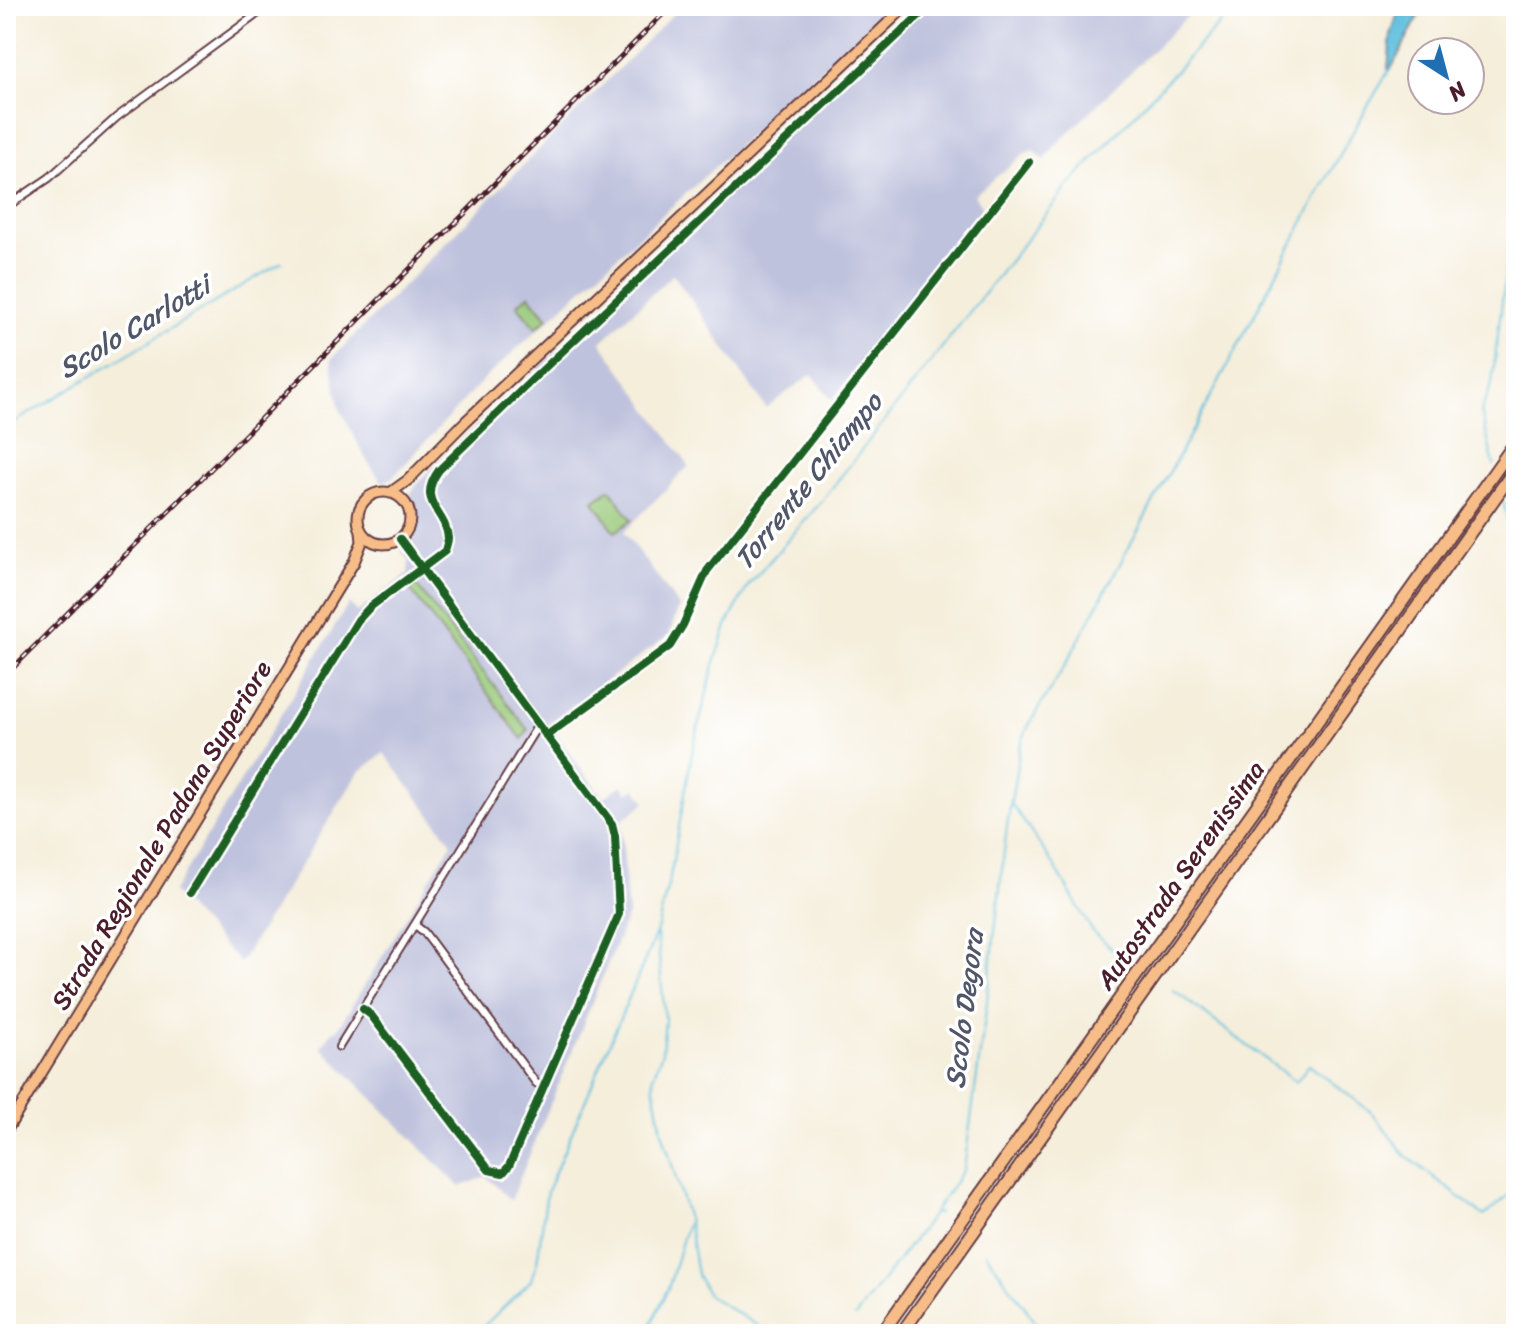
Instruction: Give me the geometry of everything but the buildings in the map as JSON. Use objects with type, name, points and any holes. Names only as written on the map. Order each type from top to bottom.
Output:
[{"type":"highway","name":"Autostrada Serenissima","points":[[881,1334],[1513,446]]},
{"type":"highway","name":"Autostrada Serenissima","points":[[901,1334],[1515,470]]},
{"type":"main road","points":[[390,493],[405,502],[409,509],[409,526],[400,539],[382,544],[370,540],[361,531],[358,514],[361,506],[373,494],[390,493],[404,484],[906,6]]},
{"type":"main road","points":[[405,502],[408,485],[423,465]]},
{"type":"main road","name":"Strada Regionale Padana Superiore","points":[[6,1131],[354,562],[362,542],[361,531]]},
{"type":"main road","name":"Strada Regionale Padana Superiore","points":[[354,562],[369,547],[382,544]]},
{"type":"street","points":[[6,207],[49,178],[117,117],[268,6]]},
{"type":"street","points":[[190,893],[358,620],[370,607],[445,551],[448,537],[429,493],[439,470],[929,6]]},
{"type":"street","points":[[546,736],[670,646],[707,571],[1029,162]]},
{"type":"street","points":[[363,1009],[371,1015],[489,1170],[503,1173],[509,1166],[619,914],[612,824],[400,539]]},
{"type":"street","points":[[339,1047],[538,725]]},
{"type":"street","points":[[415,925],[424,932],[536,1083],[544,1087]]},
{"type":"shaded area","points":[[681,6],[890,6],[483,380],[392,478],[383,483],[367,461],[339,407],[331,359]]},
{"type":"shaded area","points":[[923,6],[1198,6],[1056,145],[1045,160],[1033,150],[1027,152],[974,195],[982,207],[832,400],[812,374],[766,408],[673,274],[601,342],[689,466],[624,532],[679,606],[669,635],[548,724],[603,798],[622,785],[628,793],[636,788],[646,802],[621,821],[628,915],[511,1200],[486,1176],[460,1187],[321,1047],[337,1030],[452,843],[384,753],[359,772],[240,963],[173,892],[349,603],[358,612],[408,574],[409,561],[401,550],[410,543],[418,523],[410,494],[423,477]]},
{"type":"green space","points":[[529,295],[548,318],[536,328],[517,305]]},
{"type":"green space","points":[[610,489],[632,520],[615,532],[594,501]]},
{"type":"green space","points":[[416,585],[528,730],[522,739],[409,588]]},
{"type":"water","points":[[1400,6],[1424,6],[1391,69],[1388,69],[1391,35]]},
{"type":"waterway","name":"Torrente Chiampo","points":[[475,1334],[531,1280],[537,1262],[547,1191],[656,934],[670,877],[693,748],[714,665],[728,623],[748,586],[821,502],[1069,185],[1236,6]]},
{"type":"waterway","points":[[938,1214],[934,1212],[964,1169],[1007,826],[1020,747],[1026,731],[1067,663],[1320,191],[1390,69]]},
{"type":"waterway","points":[[1494,465],[1481,412],[1492,383],[1516,188]]},
{"type":"waterway","name":"Scolo Carlotti","points":[[6,427],[282,262]]},
{"type":"waterway","points":[[1502,498],[1516,551]]},
{"type":"waterway","points":[[1011,803],[1055,867],[1093,932],[1122,957]]},
{"type":"waterway","points":[[657,935],[665,1020],[662,1052],[653,1077],[654,1088],[662,1131],[688,1219],[697,1275],[708,1295],[771,1334]]},
{"type":"waterway","points":[[1173,990],[1296,1082],[1309,1065],[1371,1112],[1405,1155],[1484,1216],[1516,1189]]},
{"type":"waterway","points":[[855,1317],[934,1213]]},
{"type":"waterway","points":[[647,1334],[669,1286],[687,1224]]},
{"type":"waterway","name":"Scolo Degora","points":[[986,1253],[1044,1334]]},
{"type":"railway","points":[[6,675],[671,6]]},
{"type":"cycle path","points":[[190,893],[358,620],[370,607],[445,551],[448,538],[446,528],[430,491],[439,470],[929,6]]},
{"type":"cycle path","points":[[546,736],[670,646],[707,571],[1029,162]]},
{"type":"cycle path","points":[[363,1009],[371,1015],[489,1170],[503,1173],[509,1166],[619,914],[612,824],[400,539]]}]
